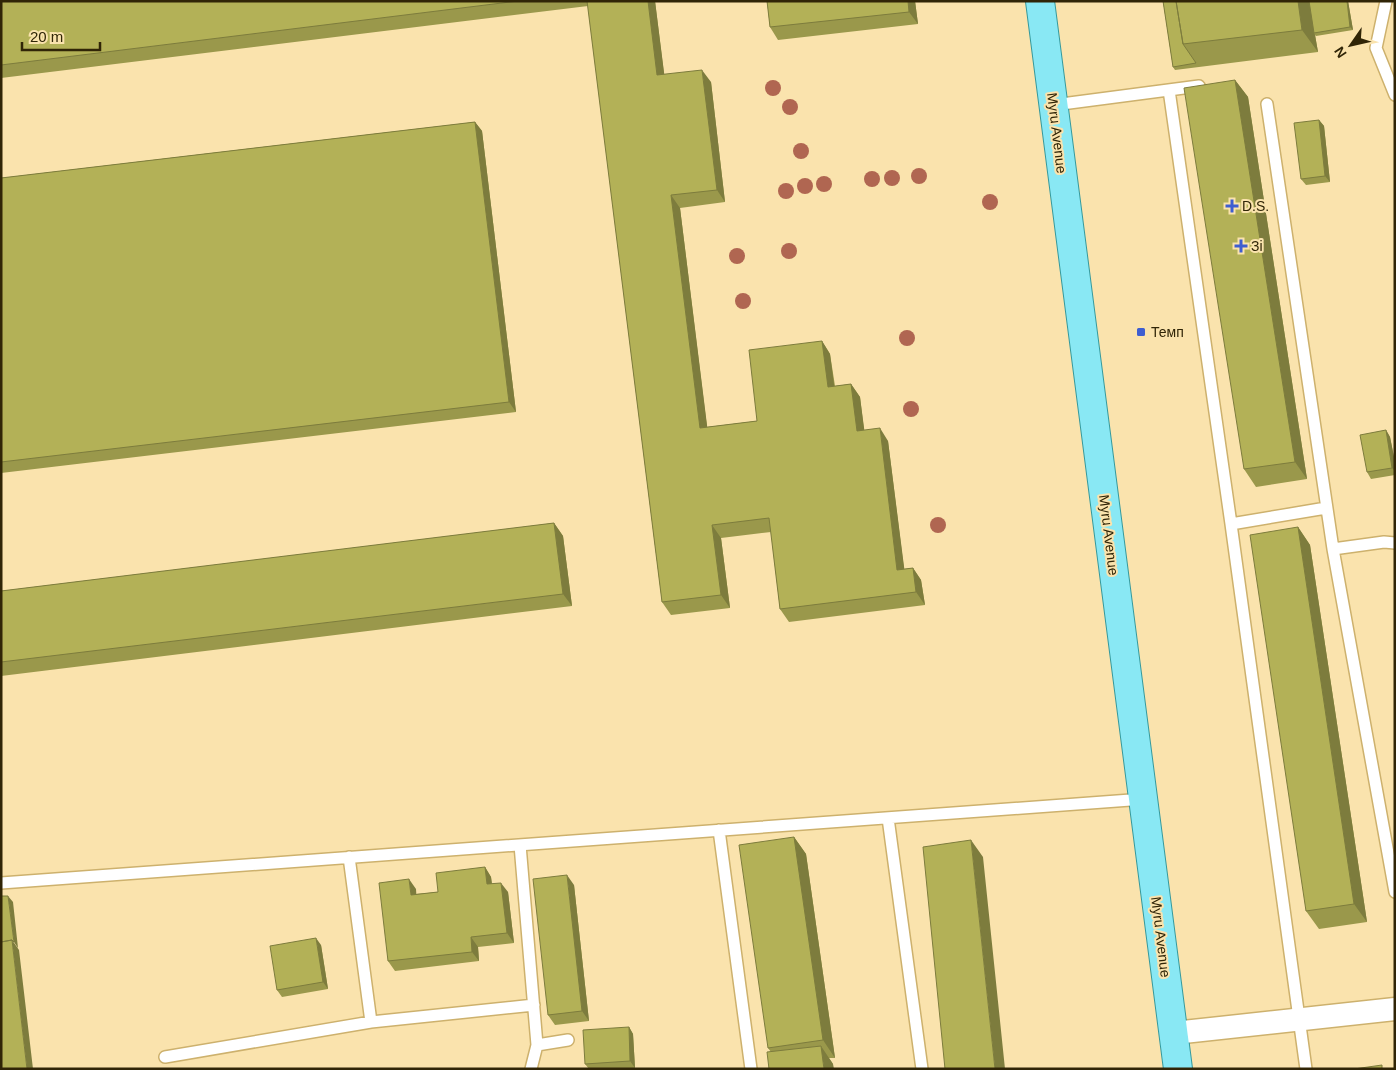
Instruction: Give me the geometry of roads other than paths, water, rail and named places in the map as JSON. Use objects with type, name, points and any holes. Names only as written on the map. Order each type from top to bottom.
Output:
[{"type":"main road","name":"Myru Avenue","points":[[1040,1],[1178,1069]]},
{"type":"street","points":[[1174,1033],[1395,1009]]},
{"type":"lane","points":[[1386,1],[1376,48],[1395,95]]},
{"type":"lane","points":[[1054,105],[1214,84]]},
{"type":"lane","points":[[1169,90],[1306,1069]]},
{"type":"lane","points":[[1267,104],[1326,508],[1395,892]]},
{"type":"lane","points":[[1231,524],[1326,508]]},
{"type":"lane","points":[[1333,549],[1384,542],[1395,543]]},
{"type":"lane","points":[[1,883],[1144,800]]},
{"type":"lane","points":[[888,818],[922,1069]]},
{"type":"lane","points":[[719,830],[751,1069]]},
{"type":"lane","points":[[520,845],[537,1045],[531,1069]]},
{"type":"lane","points":[[349,857],[371,1022]]},
{"type":"lane","points":[[165,1057],[371,1022],[534,1005]]},
{"type":"lane","points":[[537,1045],[568,1040]]},
{"type":"place","name":"D.S.","points":[[1232,206]]},
{"type":"place","name":"Зі","points":[[1241,246]]},
{"type":"place","name":"Темп","points":[[1141,332]]}]
